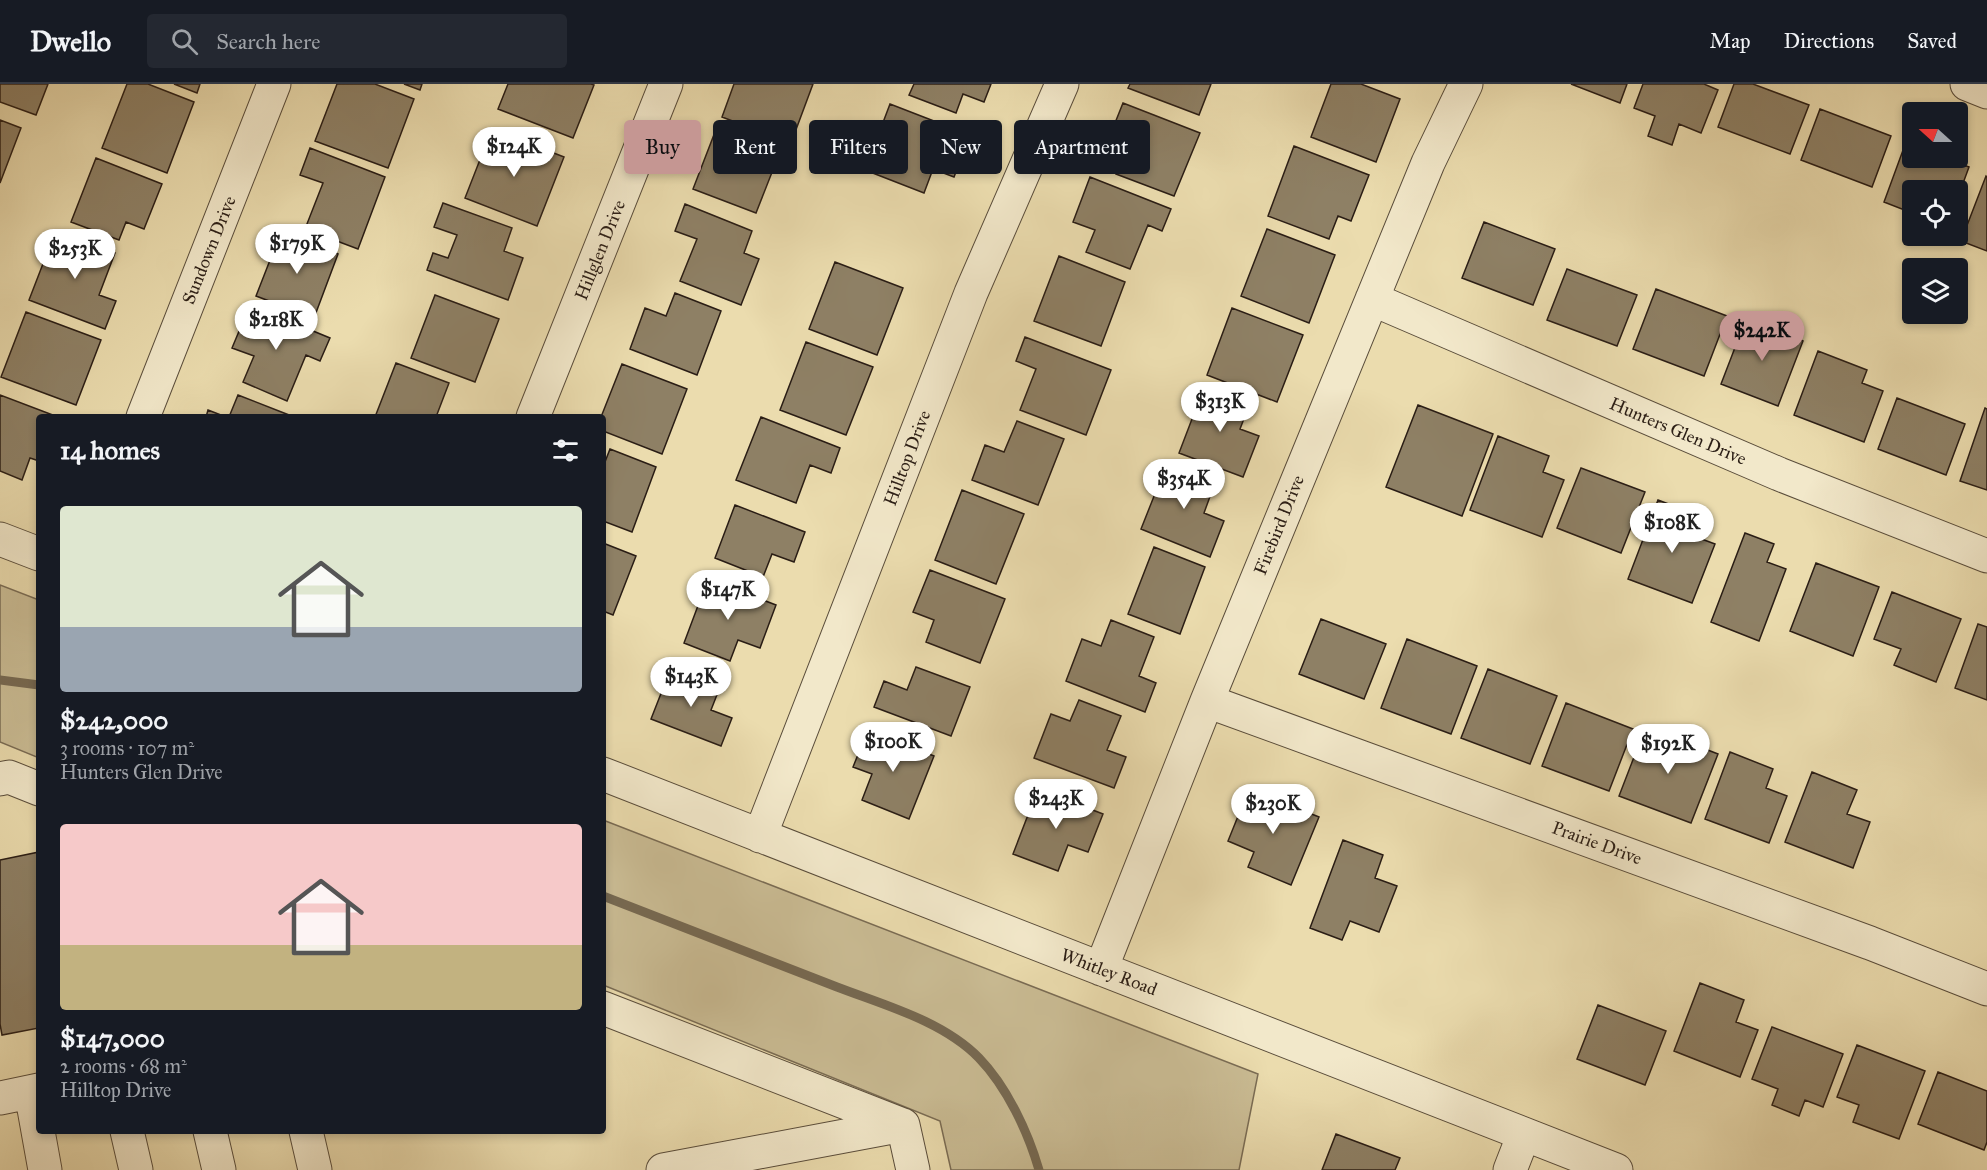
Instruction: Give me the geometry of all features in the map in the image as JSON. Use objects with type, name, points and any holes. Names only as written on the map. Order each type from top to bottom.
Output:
[{"type":"street","name":"Sundown Drive","points":[[144,414],[274,84]]},
{"type":"street","name":"Hillglen Drive","points":[[534,414],[666,84]]},
{"type":"street","name":"Hilltop Drive","points":[[760,836],[971,293],[1062,84]]},
{"type":"street","name":"Firebird Drive","points":[[1101,969],[1207,700],[1372,298],[1428,163],[1466,84]]},
{"type":"street","points":[[1967,84],[1987,92]]},
{"type":"street","name":"Hunters Glen Drive","points":[[1372,298],[1779,474],[1987,555]]},
{"type":"street","points":[[0,539],[36,553]]},
{"type":"street","name":"Prairie Drive","points":[[1207,700],[1859,939],[1987,989]]},
{"type":"street","name":"Whitley Road","points":[[606,775],[1616,1170]]},
{"type":"street","points":[[0,779],[9,777],[36,788]]},
{"type":"street","points":[[606,1009],[903,1125]]},
{"type":"street","points":[[23,1093],[45,1170]]},
{"type":"street","points":[[663,1170],[903,1125]]},
{"type":"street","points":[[903,1125],[913,1170]]},
{"type":"street","points":[[128,1134],[136,1170]]},
{"type":"street","points":[[211,1134],[219,1170]]},
{"type":"street","points":[[307,1134],[315,1170]]},
{"type":"street","points":[[1510,1170],[1524,1134]]},
{"type":"shaded area","points":[[0,585],[36,599],[36,757],[0,742]]},
{"type":"shaded area","points":[[606,821],[1258,1074],[1239,1170],[951,1170],[940,1121],[606,986]]},
{"type":"building","points":[[0,84],[48,84],[36,115],[0,102]]},
{"type":"building","points":[[127,84],[148,84],[194,102],[167,173],[102,148]]},
{"type":"building","points":[[174,84],[200,84],[197,93]]},
{"type":"building","points":[[337,84],[375,84],[414,99],[388,168],[315,141]]},
{"type":"building","points":[[404,84],[422,84],[420,90]]},
{"type":"building","points":[[508,84],[594,85],[573,138],[498,109]]},
{"type":"building","points":[[734,84],[813,84],[797,127],[797,120],[730,120],[722,117]]},
{"type":"building","points":[[914,84],[991,84],[984,102],[963,94],[956,113],[909,95]]},
{"type":"building","points":[[1130,84],[1211,84],[1199,115],[1128,88]]},
{"type":"building","points":[[1331,84],[1361,84],[1400,99],[1376,162],[1311,137]]},
{"type":"building","points":[[1571,84],[1627,84],[1620,103]]},
{"type":"building","points":[[1643,84],[1704,84],[1718,90],[1701,133],[1679,124],[1672,145],[1648,136],[1655,116],[1634,108]]},
{"type":"building","points":[[1734,84],[1753,84],[1809,105],[1790,154],[1718,127]]},
{"type":"building","points":[[1123,103],[1200,133],[1174,196],[1116,174],[1150,174],[1150,120],[1116,120]]},
{"type":"building","points":[[890,104],[931,120],[920,120],[920,174],[931,174],[924,193],[875,174],[908,174],[908,120],[884,120]]},
{"type":"building","points":[[1820,109],[1891,136],[1872,187],[1801,160]]},
{"type":"building","points":[[0,120],[21,128],[0,183]]},
{"type":"building","points":[[492,129],[564,157],[537,226],[465,198]]},
{"type":"building","points":[[713,137],[713,174],[771,174],[756,213],[693,189],[699,174],[701,174]]},
{"type":"building","points":[[1294,146],[1369,175],[1351,221],[1338,216],[1329,239],[1268,216]]},
{"type":"building","points":[[310,148],[385,177],[358,249],[305,229],[323,183],[300,175]]},
{"type":"building","points":[[1902,153],[1902,168],[1969,167],[1964,180],[1902,180],[1902,209],[1884,202]]},
{"type":"building","points":[[96,158],[162,184],[144,229],[126,222],[119,240],[71,222]]},
{"type":"building","points":[[1986,176],[1987,251],[1968,244],[1968,223]]},
{"type":"building","points":[[1090,177],[1171,209],[1162,231],[1148,225],[1130,269],[1086,252],[1095,230],[1073,222]]},
{"type":"building","points":[[443,203],[512,228],[504,251],[523,258],[508,300],[427,270],[433,253],[448,258],[457,235],[434,227]]},
{"type":"building","points":[[685,204],[752,231],[744,253],[759,259],[741,305],[680,281],[697,239],[675,231]]},
{"type":"building","points":[[1484,222],[1555,249],[1533,305],[1462,278]]},
{"type":"building","points":[[1267,229],[1335,255],[1309,323],[1241,296]]},
{"type":"building","points":[[56,230],[115,253],[99,295],[116,301],[105,329],[29,300]]},
{"type":"building","points":[[281,232],[338,254],[314,318],[256,296]]},
{"type":"building","points":[[1059,256],[1125,282],[1101,346],[1034,321]]},
{"type":"building","points":[[835,262],[903,288],[877,355],[809,329]]},
{"type":"building","points":[[1567,269],[1637,295],[1617,346],[1547,320]]},
{"type":"building","points":[[1656,289],[1727,316],[1704,376],[1633,349]]},
{"type":"building","points":[[675,293],[721,311],[697,375],[630,349],[645,308],[666,316]]},
{"type":"building","points":[[435,295],[499,319],[475,382],[411,358]]},
{"type":"building","points":[[250,305],[330,338],[320,361],[306,355],[287,401],[243,382],[254,356],[232,348]]},
{"type":"building","points":[[1232,308],[1303,335],[1277,402],[1207,375]]},
{"type":"building","points":[[26,312],[101,340],[76,405],[1,377]]},
{"type":"building","points":[[1746,319],[1803,341],[1778,406],[1721,384]]},
{"type":"building","points":[[1025,337],[1111,370],[1086,435],[1020,410],[1036,369],[1016,361]]},
{"type":"building","points":[[806,342],[873,367],[846,435],[780,410]]},
{"type":"building","points":[[1818,351],[1867,370],[1862,383],[1883,391],[1864,442],[1794,415]]},
{"type":"building","points":[[396,363],[449,383],[437,414],[376,414]]},
{"type":"building","points":[[622,364],[687,389],[662,454],[606,432],[606,414],[602,414]]},
{"type":"building","points":[[1205,385],[1250,403],[1240,429],[1259,436],[1243,477],[1179,453]]},
{"type":"building","points":[[0,395],[50,414],[36,414],[36,460],[30,458],[22,480],[0,471]]},
{"type":"building","points":[[238,395],[286,414],[230,414]]},
{"type":"building","points":[[1897,398],[1965,424],[1946,475],[1878,449]]},
{"type":"building","points":[[1418,405],[1493,434],[1462,516],[1386,487]]},
{"type":"building","points":[[1985,408],[1987,409],[1987,490],[1960,481]]},
{"type":"building","points":[[208,410],[218,414],[207,414]]},
{"type":"building","points":[[761,417],[840,448],[831,473],[810,465],[796,503],[736,480]]},
{"type":"building","points":[[1017,421],[1064,439],[1038,505],[972,480],[985,445],[1004,452]]},
{"type":"building","points":[[1498,436],[1549,456],[1543,472],[1564,480],[1542,537],[1470,510]]},
{"type":"building","points":[[610,449],[656,467],[632,532],[606,522],[606,459]]},
{"type":"building","points":[[1168,461],[1216,480],[1204,513],[1224,521],[1210,557],[1141,529]]},
{"type":"building","points":[[1581,468],[1645,492],[1621,553],[1557,528]]},
{"type":"building","points":[[962,490],[1024,514],[996,584],[935,560]]},
{"type":"building","points":[[1658,500],[1695,514],[1688,534],[1715,544],[1692,603],[1628,579]]},
{"type":"building","points":[[735,505],[805,532],[794,562],[772,554],[763,577],[715,558]]},
{"type":"building","points":[[1745,533],[1774,544],[1767,562],[1786,569],[1759,641],[1711,622]]},
{"type":"building","points":[[606,544],[636,556],[613,615],[606,612]]},
{"type":"building","points":[[1154,547],[1205,567],[1180,634],[1128,614]]},
{"type":"building","points":[[1816,563],[1879,587],[1853,656],[1790,631]]},
{"type":"building","points":[[930,570],[1005,599],[980,663],[926,642],[934,620],[913,612]]},
{"type":"building","points":[[708,579],[776,605],[760,648],[738,640],[730,661],[684,643]]},
{"type":"building","points":[[1892,592],[1961,619],[1936,682],[1894,665],[1901,649],[1874,639]]},
{"type":"building","points":[[1321,619],[1386,644],[1364,699],[1299,674]]},
{"type":"building","points":[[1111,620],[1154,637],[1139,676],[1156,683],[1145,712],[1066,681],[1082,639],[1101,646]]},
{"type":"building","points":[[1978,624],[1987,627],[1987,700],[1955,688]]},
{"type":"building","points":[[1407,639],[1477,666],[1451,734],[1381,708]]},
{"type":"building","points":[[916,667],[970,687],[951,736],[874,707],[884,681],[907,690]]},
{"type":"building","points":[[671,668],[720,687],[711,710],[732,718],[721,746],[651,719]]},
{"type":"building","points":[[1488,669],[1557,696],[1530,764],[1461,738]]},
{"type":"building","points":[[1079,700],[1121,716],[1107,750],[1126,757],[1114,788],[1034,758],[1051,714],[1070,721]]},
{"type":"building","points":[[1566,703],[1633,729],[1609,791],[1542,766]]},
{"type":"building","points":[[1646,726],[1718,754],[1691,823],[1619,796]]},
{"type":"building","points":[[868,730],[934,756],[909,819],[862,800],[872,774],[853,767]]},
{"type":"building","points":[[1730,752],[1773,769],[1766,788],[1787,796],[1769,843],[1705,819]]},
{"type":"building","points":[[1812,772],[1857,790],[1847,814],[1870,822],[1853,868],[1785,842]]},
{"type":"building","points":[[1038,789],[1103,814],[1088,852],[1068,845],[1058,871],[1013,854]]},
{"type":"building","points":[[1249,789],[1319,817],[1291,885],[1248,867],[1254,852],[1228,841]]},
{"type":"building","points":[[1343,840],[1383,855],[1375,878],[1397,886],[1379,932],[1350,921],[1342,940],[1310,928]]},
{"type":"building","points":[[36,853],[36,1029],[2,1035],[0,1024],[0,860]]},
{"type":"building","points":[[1700,983],[1744,1000],[1736,1022],[1758,1030],[1740,1077],[1674,1051]]},
{"type":"building","points":[[1598,1005],[1666,1031],[1645,1085],[1577,1059]]},
{"type":"building","points":[[1772,1027],[1843,1054],[1823,1107],[1805,1100],[1799,1116],[1772,1105],[1778,1089],[1752,1079]]},
{"type":"building","points":[[1857,1045],[1925,1071],[1899,1139],[1853,1122],[1859,1105],[1837,1097]]},
{"type":"building","points":[[1938,1072],[1987,1091],[1987,1142],[1984,1150],[1918,1124]]},
{"type":"building","points":[[1336,1134],[1400,1158],[1395,1170],[1322,1170]]},
{"type":"waterway","points":[[0,680],[36,685]]},
{"type":"waterway","points":[[606,897],[912,1015],[948,1034],[979,1058],[999,1082],[1023,1126],[1039,1170]]}]
